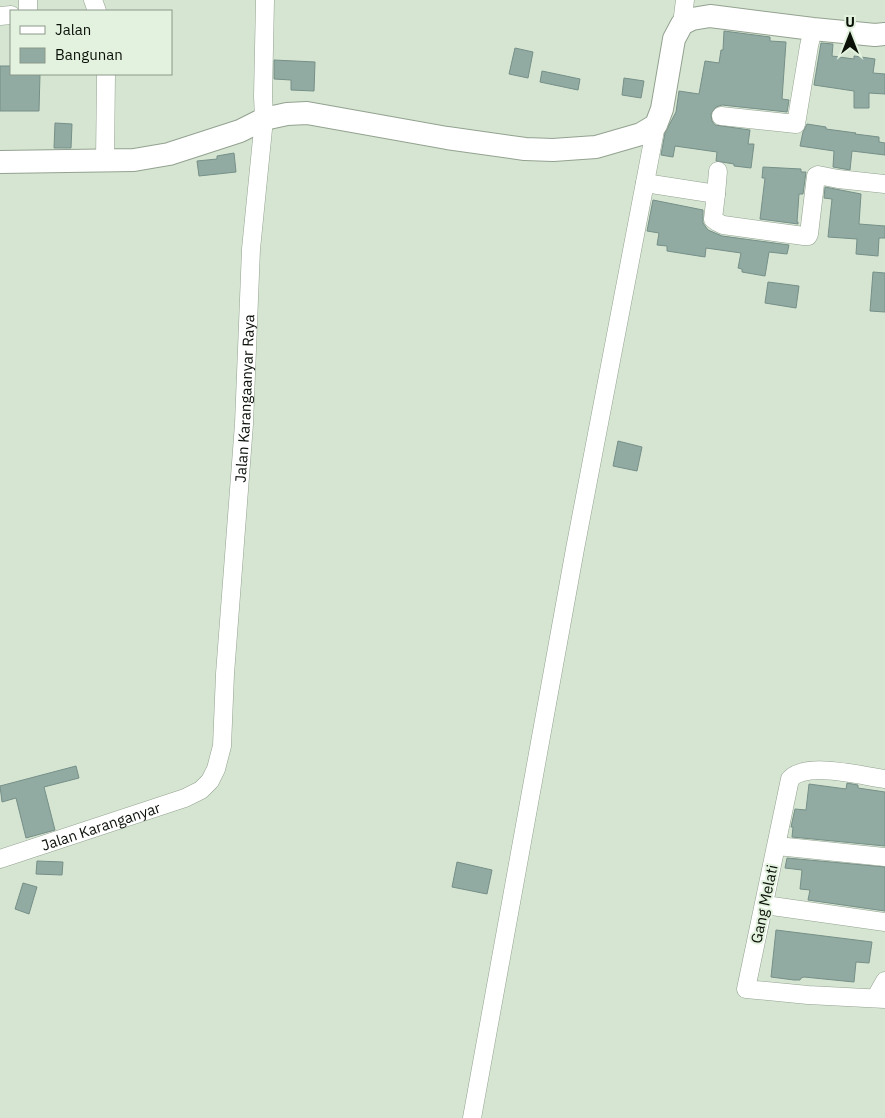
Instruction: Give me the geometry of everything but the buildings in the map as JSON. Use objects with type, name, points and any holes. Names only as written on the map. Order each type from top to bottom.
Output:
[{"type":"main road","points":[[0,162],[134,160],[169,154],[240,131],[264,119],[287,114],[307,114],[456,139],[525,148],[553,150],[596,147],[641,134],[656,124],[662,109],[674,39],[682,24],[710,16],[813,29],[885,34]]},
{"type":"street","name":"Jalan Karangaanyar Raya","points":[[201,790],[210,781],[216,769],[222,746],[224,674],[244,424],[251,249],[264,119],[265,0]]},
{"type":"street","points":[[682,24],[685,0]]},
{"type":"street","points":[[721,116],[796,124],[813,29]]},
{"type":"street","points":[[105,160],[106,75]]},
{"type":"street","points":[[472,1118],[571,569],[656,124]]},
{"type":"street","points":[[718,171],[713,214],[717,222],[723,225],[804,236],[809,234],[816,176],[885,184]]},
{"type":"street","points":[[645,183],[716,194]]},
{"type":"street","name":"Gang Melati","points":[[880,998],[808,995],[746,989],[765,905],[788,785],[794,774],[817,770],[885,779]]},
{"type":"street","name":"Jalan Karanganyar","points":[[0,859],[184,798],[201,790]]},
{"type":"street","points":[[777,846],[885,857]]},
{"type":"street","points":[[765,905],[885,922]]},
{"type":"street","points":[[880,998],[885,981]]}]
